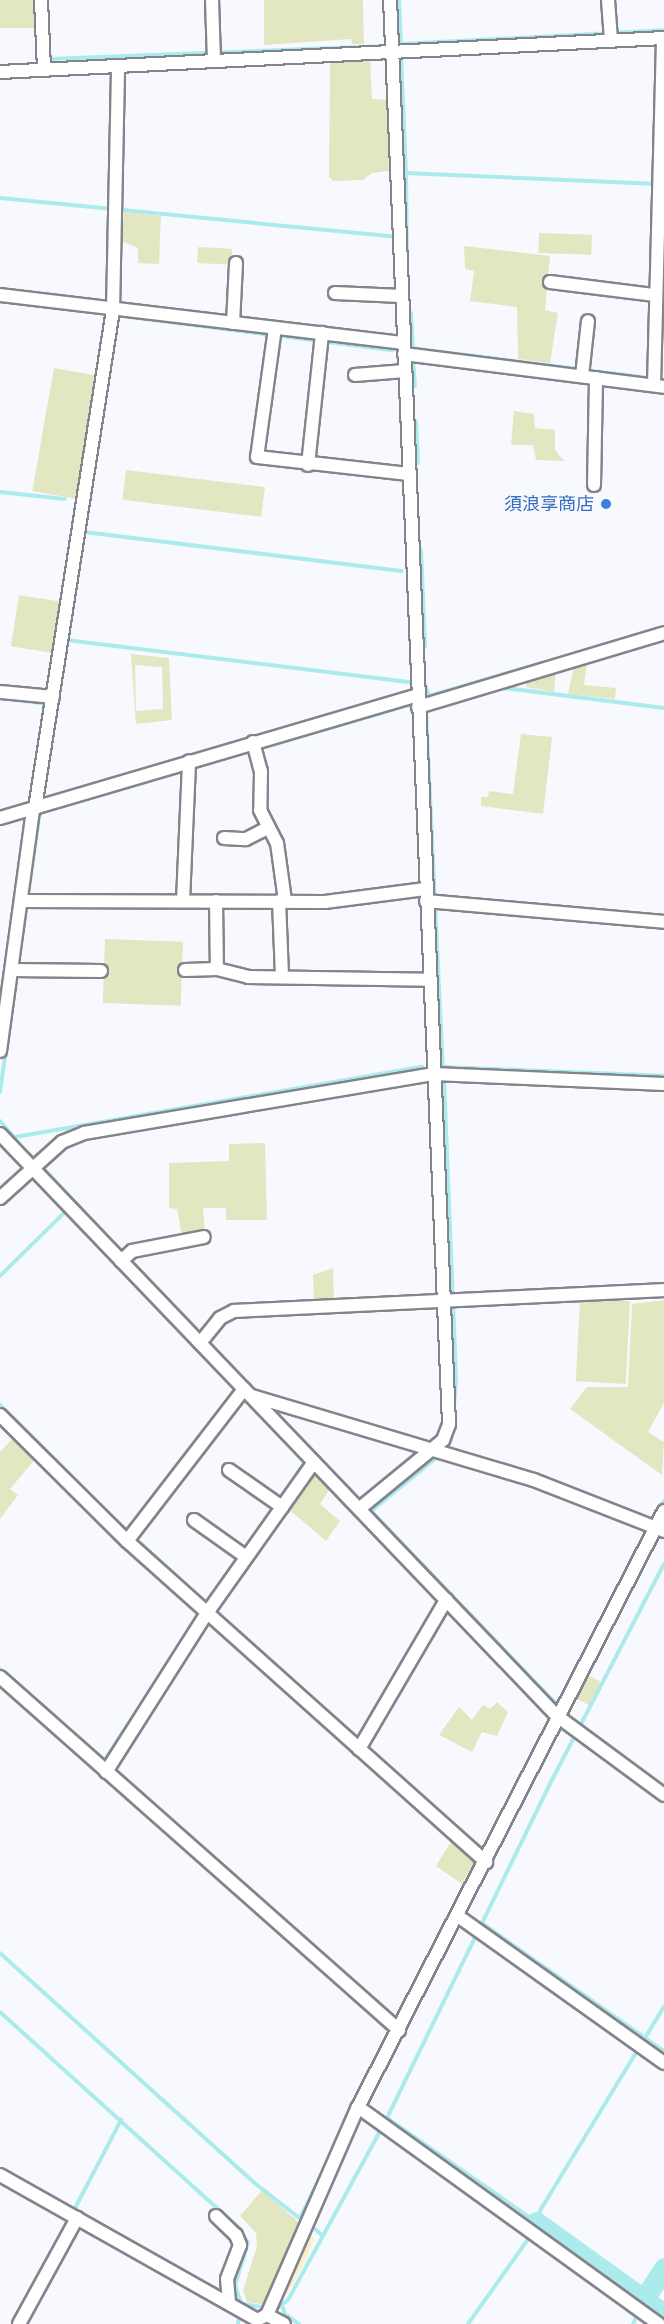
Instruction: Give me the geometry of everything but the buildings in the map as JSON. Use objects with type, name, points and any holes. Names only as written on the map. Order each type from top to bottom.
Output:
[{"type":"street","points":[[41,0],[44,69]]},
{"type":"street","points":[[212,0],[214,61]]},
{"type":"street","points":[[359,1509],[433,1450],[443,1440],[449,1424],[450,1300],[434,1074],[430,980],[430,898],[417,701],[405,371],[408,351],[401,296],[398,52],[390,0]]},
{"type":"street","points":[[608,0],[610,35]]},
{"type":"street","points":[[0,72],[398,52],[610,35],[663,38],[655,295],[656,382],[596,378],[408,351],[322,333],[112,313],[0,295]]},
{"type":"street","points":[[0,1051],[25,901],[34,808],[112,313],[118,66]]},
{"type":"street","points":[[233,323],[236,263]]},
{"type":"street","points":[[550,282],[655,295]]},
{"type":"street","points":[[335,293],[401,296]]},
{"type":"street","points":[[582,376],[588,321]]},
{"type":"street","points":[[275,328],[257,457],[308,465],[409,474]]},
{"type":"street","points":[[308,465],[322,333]]},
{"type":"street","points":[[355,375],[405,371]]},
{"type":"street","points":[[594,485],[596,378]]},
{"type":"street","points":[[0,818],[664,633]]},
{"type":"street","points":[[0,692],[52,702]]},
{"type":"street","points":[[255,747],[261,780],[259,803],[280,854],[282,977]]},
{"type":"street","points":[[183,901],[189,766]]},
{"type":"street","points":[[224,838],[246,839],[268,828]]},
{"type":"street","points":[[25,901],[183,901],[216,905],[430,898],[664,922]]},
{"type":"street","points":[[216,905],[217,969]]},
{"type":"street","points":[[185,970],[217,969],[248,976],[430,980]]},
{"type":"street","points":[[12,970],[101,971]]},
{"type":"street","points":[[0,1198],[62,1142],[84,1133],[434,1074],[664,1084]]},
{"type":"street","points":[[0,1134],[556,1715],[579,1735],[664,1795]]},
{"type":"street","points":[[121,1262],[132,1251],[204,1237]]},
{"type":"street","points":[[200,1343],[220,1318],[234,1311],[664,1290]]},
{"type":"street","points":[[247,1392],[534,1480],[660,1529]]},
{"type":"street","points":[[130,1537],[247,1392]]},
{"type":"street","points":[[0,1415],[359,1749],[483,1859]]},
{"type":"street","points":[[109,1768],[207,1609],[314,1462]]},
{"type":"street","points":[[229,1470],[282,1507]]},
{"type":"street","points":[[0,2175],[75,2221],[236,2307],[270,2321],[358,2107],[396,2028],[458,1917],[483,1859],[556,1715],[660,1529],[664,1511]]},
{"type":"street","points":[[194,1520],[246,1557]]},
{"type":"street","points":[[359,1749],[446,1600]]},
{"type":"street","points":[[0,1677],[109,1768],[396,2028]]},
{"type":"street","points":[[458,1917],[664,2062]]},
{"type":"street","points":[[358,2107],[659,2324]]},
{"type":"street","points":[[216,2216],[236,2235],[240,2245],[227,2279],[236,2307]]},
{"type":"street","points":[[19,2324],[75,2221]]},
{"type":"green space","points":[[0,0],[37,0],[37,28],[0,28]]},
{"type":"green space","points":[[264,0],[363,0],[364,44],[352,44],[351,39],[264,45]]},
{"type":"green space","points":[[370,58],[372,99],[387,100],[389,171],[372,173],[363,180],[333,181],[329,177],[330,60]]},
{"type":"green space","points":[[124,212],[161,216],[159,264],[138,263],[138,248],[121,241]]},
{"type":"green space","points":[[539,233],[592,235],[591,255],[538,253]]},
{"type":"green space","points":[[464,246],[550,256],[545,310],[558,313],[550,363],[518,359],[517,307],[470,301],[474,271],[465,269]]},
{"type":"green space","points":[[198,247],[232,249],[231,265],[197,263]]},
{"type":"green space","points":[[54,368],[100,376],[79,499],[32,491]]},
{"type":"green space","points":[[514,411],[534,414],[535,428],[555,430],[555,450],[564,461],[536,460],[533,445],[511,445]]},
{"type":"green space","points":[[126,470],[265,487],[261,517],[122,500]]},
{"type":"green space","points":[[19,595],[63,602],[55,653],[11,646]]},
{"type":"green space","points":[[131,654],[169,658],[172,720],[136,724]],"holes":[[[135,665],[162,667],[163,709],[136,711]]]},
{"type":"green space","points":[[587,663],[584,685],[616,688],[615,699],[568,694],[574,666]]},
{"type":"green space","points":[[556,669],[554,692],[526,687],[527,678]]},
{"type":"green space","points":[[521,734],[552,737],[543,814],[481,806],[481,797],[488,797],[489,791],[513,794]]},
{"type":"green space","points":[[105,939],[183,942],[181,1006],[103,1003]]},
{"type":"green space","points":[[265,1143],[267,1220],[226,1220],[226,1208],[203,1208],[205,1231],[182,1236],[177,1209],[169,1208],[169,1163],[229,1161],[229,1144]]},
{"type":"green space","points":[[333,1268],[334,1303],[314,1304],[313,1275]]},
{"type":"green space","points":[[580,1298],[630,1301],[626,1384],[576,1381]]},
{"type":"green space","points":[[664,1300],[664,1403],[648,1432],[664,1442],[662,1475],[570,1409],[587,1387],[628,1387],[632,1304]]},
{"type":"green space","points":[[13,1438],[37,1457],[10,1489],[18,1495],[0,1519],[0,1452]]},
{"type":"green space","points":[[318,1473],[331,1487],[320,1504],[340,1521],[326,1541],[287,1508],[310,1474]]},
{"type":"green space","points":[[586,1674],[601,1682],[589,1705],[574,1697]]},
{"type":"green space","points":[[497,1702],[508,1712],[497,1736],[482,1732],[472,1752],[439,1735],[459,1707],[472,1720],[483,1705],[490,1709]]},
{"type":"green space","points":[[452,1840],[475,1860],[462,1884],[436,1866]]},
{"type":"green space","points":[[262,2190],[301,2224],[266,2305],[247,2302],[243,2290],[257,2246],[256,2233],[240,2216]]},
{"type":"sand","points":[[308,2228],[314,2240],[305,2261],[288,2293],[275,2305]]},
{"type":"waterway","points":[[399,0],[401,44]]},
{"type":"waterway","points":[[401,44],[664,30]]},
{"type":"waterway","points":[[49,59],[382,46]]},
{"type":"waterway","points":[[401,55],[406,173]]},
{"type":"waterway","points":[[407,257],[406,173],[657,184]]},
{"type":"waterway","points":[[0,198],[391,236]]},
{"type":"waterway","points":[[411,313],[413,349]]},
{"type":"waterway","points":[[114,315],[393,350]]},
{"type":"waterway","points":[[410,348],[664,380]]},
{"type":"waterway","points":[[413,357],[415,386]]},
{"type":"waterway","points":[[95,461],[104,403]]},
{"type":"waterway","points":[[416,421],[418,463]]},
{"type":"waterway","points":[[0,492],[65,499]]},
{"type":"waterway","points":[[84,532],[402,571]]},
{"type":"waterway","points":[[421,550],[425,646]]},
{"type":"waterway","points":[[66,640],[410,682]]},
{"type":"waterway","points":[[424,663],[424,674]]},
{"type":"waterway","points":[[424,682],[429,696],[542,663]]},
{"type":"waterway","points":[[503,685],[505,688],[664,708]]},
{"type":"waterway","points":[[0,698],[49,704]]},
{"type":"waterway","points":[[80,801],[408,705]]},
{"type":"waterway","points":[[426,712],[443,1069]]},
{"type":"waterway","points":[[0,1092],[40,811]]},
{"type":"waterway","points":[[12,821],[23,817]]},
{"type":"waterway","points":[[330,907],[397,899]]},
{"type":"waterway","points":[[15,1137],[422,1067]]},
{"type":"waterway","points":[[443,1067],[664,1076]]},
{"type":"waterway","points":[[444,1079],[456,1382],[451,1441]]},
{"type":"waterway","points":[[0,1121],[15,1138]]},
{"type":"waterway","points":[[18,1145],[32,1158]]},
{"type":"waterway","points":[[41,1166],[173,1307]]},
{"type":"waterway","points":[[0,1276],[65,1212]]},
{"type":"waterway","points":[[0,1405],[97,1502]]},
{"type":"waterway","points":[[298,1437],[352,1492]]},
{"type":"waterway","points":[[436,1458],[371,1511],[558,1706]]},
{"type":"waterway","points":[[244,1551],[304,1464]]},
{"type":"waterway","points":[[660,1508],[664,1501]]},
{"type":"waterway","points":[[113,1518],[187,1586]]},
{"type":"waterway","points":[[279,2307],[288,2300],[385,2122],[552,1780],[664,1564]]},
{"type":"waterway","points":[[0,1669],[77,1738]]},
{"type":"waterway","points":[[104,1761],[158,1679]]},
{"type":"waterway","points":[[621,1756],[664,1787]]},
{"type":"waterway","points":[[166,1816],[219,1863]]},
{"type":"waterway","points":[[483,1924],[664,2051]]},
{"type":"waterway","points":[[0,1953],[257,2185],[302,2220]]},
{"type":"waterway","points":[[468,2324],[531,2235],[541,2209],[664,2007]]},
{"type":"waterway","points":[[0,2012],[240,2229],[248,2243],[235,2285],[241,2304],[238,2324]]},
{"type":"waterway","points":[[387,2118],[536,2222]]},
{"type":"waterway","points":[[74,2210],[121,2120]]},
{"type":"waterway","points":[[300,2218],[329,2159]]},
{"type":"waterway","points":[[49,2257],[70,2217]]},
{"type":"waterway","points":[[536,2222],[664,2314]]},
{"type":"waterway","points":[[315,2229],[322,2235]]},
{"type":"waterway","points":[[644,2299],[664,2268]]},
{"type":"waterway","points":[[633,2324],[644,2299]]},
{"type":"waterway","points":[[241,2304],[262,2307]]},
{"type":"waterway","points":[[283,2308],[285,2314],[299,2324]]},
{"type":"place","name":"須浪享商店","points":[[606,504]]}]
